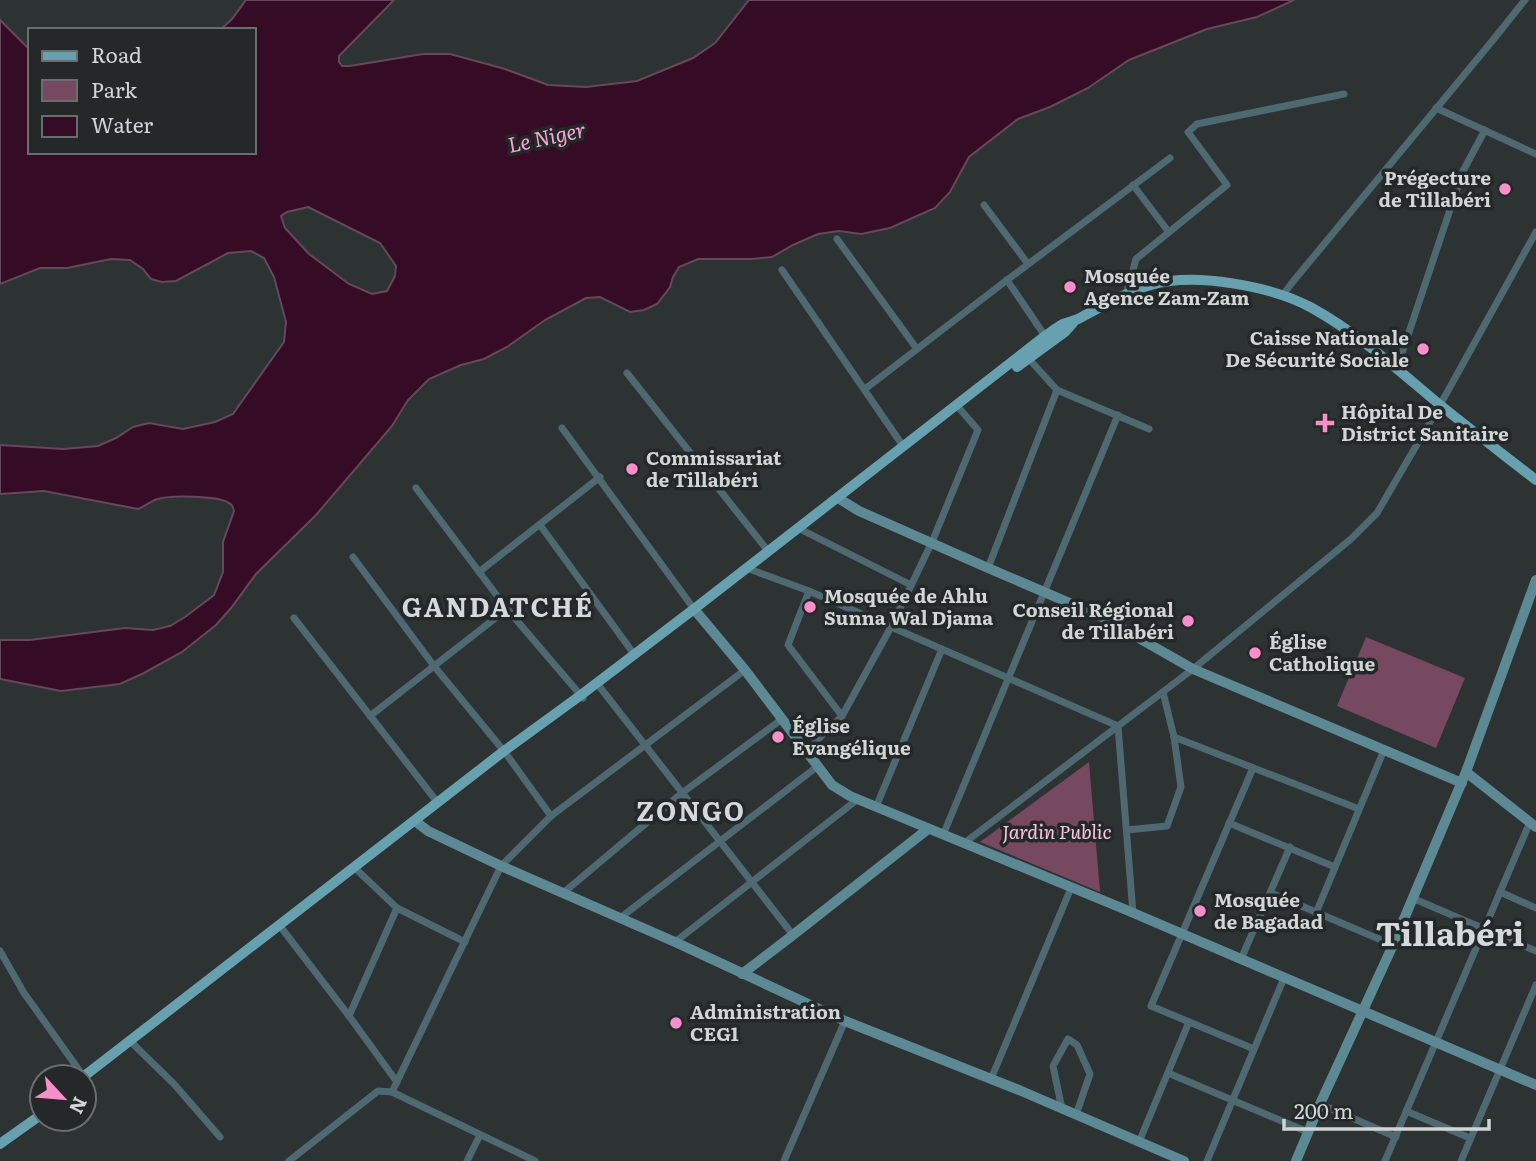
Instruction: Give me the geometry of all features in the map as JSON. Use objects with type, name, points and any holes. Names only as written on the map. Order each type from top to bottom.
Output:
[{"type":"main road","points":[[841,500],[903,446],[1045,335],[1126,295],[1151,285],[1182,280],[1219,281],[1254,287],[1283,295],[1310,307],[1359,338],[1536,480]]},
{"type":"main road","points":[[582,697],[696,611],[768,551],[841,500],[959,408],[1065,332],[1075,320]]},
{"type":"main road","points":[[98,1068],[283,930],[417,823],[438,803],[582,697],[634,654],[752,570],[800,530]]},
{"type":"main road","points":[[132,1043],[506,753]]},
{"type":"main road","points":[[0,1138],[28,1117]]},
{"type":"main road","points":[[0,1144],[28,1124]]},
{"type":"street","points":[[1283,295],[1525,0]]},
{"type":"street","points":[[1126,295],[1136,259],[1227,185],[1188,132],[1197,124],[1344,94]]},
{"type":"street","points":[[1436,108],[1536,154]]},
{"type":"street","points":[[1397,368],[1463,171],[1485,130]]},
{"type":"street","points":[[865,389],[1170,158]]},
{"type":"street","points":[[1133,185],[1168,231]]},
{"type":"street","points":[[984,205],[1028,264]]},
{"type":"street","points":[[963,844],[1193,670],[1351,539],[1377,513],[1536,232]]},
{"type":"street","points":[[837,239],[917,349]]},
{"type":"street","points":[[782,270],[903,446]]},
{"type":"street","points":[[1007,280],[1045,335]]},
{"type":"street","points":[[1029,359],[1057,390],[1149,429]]},
{"type":"street","points":[[627,373],[768,551]]},
{"type":"street","points":[[988,568],[1057,390]]},
{"type":"street","points":[[806,751],[842,716],[891,627],[932,542],[978,430],[959,408]]},
{"type":"street","points":[[943,835],[1118,415]]},
{"type":"street","points":[[562,428],[696,611],[745,670],[832,785],[876,807],[1536,1085]]},
{"type":"street","points":[[480,572],[600,477]]},
{"type":"street","points":[[416,488],[507,609],[582,697]]},
{"type":"street","points":[[841,500],[859,511],[1100,615],[1193,670],[1462,783]]},
{"type":"street","points":[[540,525],[634,654]]},
{"type":"street","points":[[800,530],[911,585]]},
{"type":"street","points":[[353,557],[434,666],[506,753],[551,816]]},
{"type":"street","points":[[752,570],[809,591],[1118,726]]},
{"type":"street","points":[[1296,1161],[1462,783],[1532,602],[1536,580]]},
{"type":"street","points":[[809,591],[788,645],[842,716]]},
{"type":"street","points":[[370,716],[507,609]]},
{"type":"street","points":[[294,618],[438,803]]},
{"type":"street","points":[[876,807],[942,649]]},
{"type":"street","points":[[392,1091],[501,866],[551,816],[745,670]]},
{"type":"street","points":[[599,686],[793,935]]},
{"type":"street","points":[[1127,830],[1167,826],[1181,787],[1174,737],[1163,692]]},
{"type":"street","points":[[563,893],[682,793],[782,719]]},
{"type":"street","points":[[1118,726],[1133,913]]},
{"type":"street","points":[[1174,737],[1359,809]]},
{"type":"street","points":[[1316,913],[1384,750]]},
{"type":"street","points":[[620,918],[818,766]]},
{"type":"street","points":[[1253,768],[1151,1006],[1254,1048]]},
{"type":"street","points":[[1385,1161],[1483,930],[1533,824],[1466,772]]},
{"type":"street","points":[[675,942],[858,799]]},
{"type":"street","points":[[417,823],[428,831],[501,866],[675,942],[845,1021],[991,1079],[1184,1161]]},
{"type":"street","points":[[1229,823],[1335,867]]},
{"type":"street","points":[[742,974],[928,829]]},
{"type":"street","points":[[1241,959],[1290,847]]},
{"type":"street","points":[[358,871],[397,908],[465,942]]},
{"type":"street","points":[[991,1079],[1071,888]]},
{"type":"street","points":[[1500,892],[1536,908]]},
{"type":"street","points":[[1271,894],[1393,945]]},
{"type":"street","points":[[1412,898],[1536,951]]},
{"type":"street","points":[[349,1016],[397,908]]},
{"type":"street","points":[[283,930],[397,1082]]},
{"type":"street","points":[[0,951],[24,993],[73,1063]]},
{"type":"street","points":[[1207,1161],[1284,978]]},
{"type":"street","points":[[1461,1161],[1536,985]]},
{"type":"street","points":[[784,1161],[845,1021]]},
{"type":"street","points":[[1139,1142],[1189,1022]]},
{"type":"street","points":[[1062,1109],[1053,1066],[1068,1039],[1077,1045],[1090,1074],[1076,1115]]},
{"type":"street","points":[[132,1043],[174,1084],[220,1137]]},
{"type":"street","points":[[1168,1073],[1308,1132]]},
{"type":"street","points":[[289,1161],[378,1091],[392,1091],[535,1161]]},
{"type":"street","points":[[1320,1104],[1395,1137]]},
{"type":"street","points":[[1406,1111],[1470,1139]]},
{"type":"street","points":[[467,1161],[480,1135]]},
{"type":"green space","points":[[1366,637],[1465,678],[1436,748],[1337,706]]},
{"type":"green space","name":"Jardin Public","points":[[1089,762],[1100,892],[980,842]]},
{"type":"water","name":"Le Niger","points":[[246,0],[394,0],[339,56],[342,66],[423,54],[450,54],[505,69],[548,85],[586,87],[637,81],[693,58],[715,43],[749,0],[1294,0],[1257,17],[1207,29],[1129,60],[1088,88],[1018,119],[969,157],[950,192],[935,208],[890,228],[861,234],[839,231],[818,234],[772,257],[698,259],[679,267],[670,287],[657,304],[644,310],[630,312],[600,297],[586,298],[545,320],[507,347],[484,359],[461,365],[429,379],[408,400],[392,426],[316,515],[256,574],[216,625],[182,652],[120,684],[61,691],[0,679],[0,640],[30,640],[125,628],[153,630],[170,626],[185,617],[214,595],[223,572],[223,542],[234,511],[232,505],[227,502],[204,497],[164,498],[138,509],[44,491],[0,494],[0,445],[63,449],[98,446],[133,427],[149,423],[183,429],[215,422],[233,414],[284,342],[286,322],[274,277],[264,258],[251,251],[228,253],[176,281],[162,282],[151,279],[130,260],[111,259],[67,268],[40,268],[0,284],[0,20],[28,48],[28,154],[256,154],[256,28],[222,28]],"holes":[[[308,207],[380,243],[396,266],[395,276],[387,291],[372,294],[349,284],[309,254],[285,228],[281,216]]]},
{"type":"place","name":"Prégecture de Tillabéri","points":[[1505,189]]},
{"type":"place","name":"Mosquée Agence Zam-Zam","points":[[1070,287]]},
{"type":"place","name":"Caisse Nationale De Sécurité Sociale","points":[[1423,349]]},
{"type":"place","name":"Hôpital De District Sanitaire","points":[[1325,423]]},
{"type":"place","name":"Commissariat de Tillabéri","points":[[632,469]]},
{"type":"place","name":"Mosquée de Ahlu Sunna Wal Djama","points":[[810,607]]},
{"type":"place","name":"Conseil Régional de Tillabéri","points":[[1188,621]]},
{"type":"place","name":"Église Catholique","points":[[1255,653]]},
{"type":"place","name":"Église Evangélique","points":[[778,737]]},
{"type":"place","name":"Mosquée de Bagadad","points":[[1200,911]]},
{"type":"place","name":"Administration CEG1","points":[[676,1023]]},
{"type":"district","name":"GANDATCHÉ","points":[[498,608]]},
{"type":"district","name":"ZONGO","points":[[691,812]]},
{"type":"district","name":"Tillabéri","points":[[1450,934]]}]
